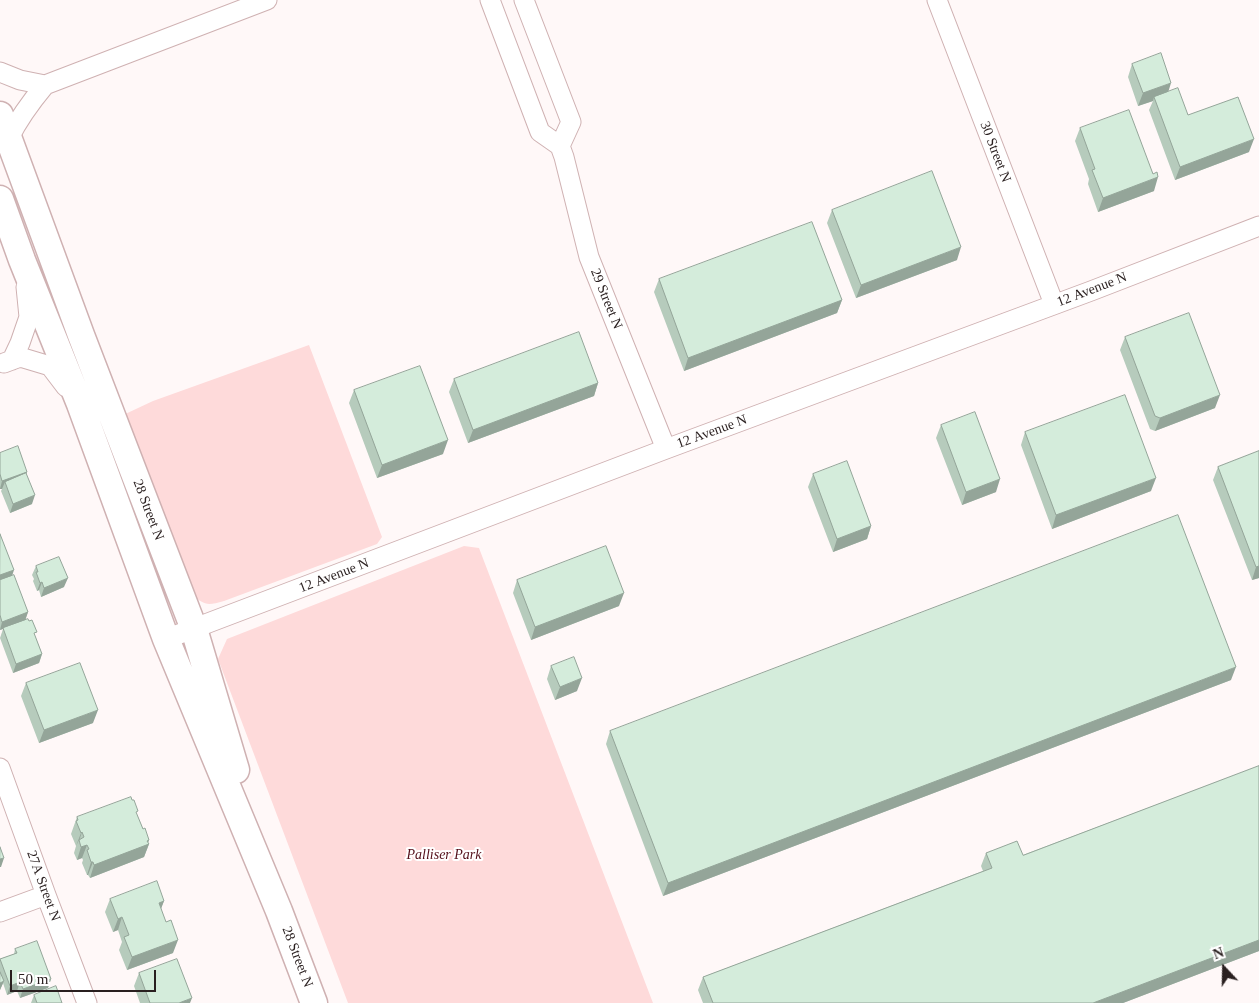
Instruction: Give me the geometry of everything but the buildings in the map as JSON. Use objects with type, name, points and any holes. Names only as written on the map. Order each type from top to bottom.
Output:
[{"type":"main road","name":"28 Street N","points":[[4,127],[81,335],[194,629],[280,912]]},
{"type":"main road","name":"28 Street N","points":[[0,199],[22,260],[80,404],[166,639],[280,912],[314,1003]]},
{"type":"street","points":[[4,127],[17,122],[27,106],[45,85],[267,0]]},
{"type":"street","points":[[490,0],[540,132],[560,146],[571,122],[524,0]]},
{"type":"street","name":"30 Street N","points":[[937,0],[1054,304]]},
{"type":"street","points":[[0,72],[20,80],[45,85]]},
{"type":"street","name":"29 Street N","points":[[560,146],[589,257],[666,449]]},
{"type":"street","name":"12 Avenue N","points":[[166,639],[1259,226]]},
{"type":"street","points":[[6,362],[20,343],[29,317],[22,260]]},
{"type":"street","points":[[6,362],[20,357],[50,366],[80,404]]},
{"type":"street","name":"27A Street N","points":[[0,768],[87,1003]]},
{"type":"street","points":[[0,912],[46,895]]},
{"type":"green space","points":[[309,345],[382,537],[377,544],[224,601],[206,604],[191,594],[121,416],[153,401]]},
{"type":"green space","name":"Palliser Park","points":[[464,546],[479,548],[653,1003],[348,1003],[218,659],[227,639]]}]
